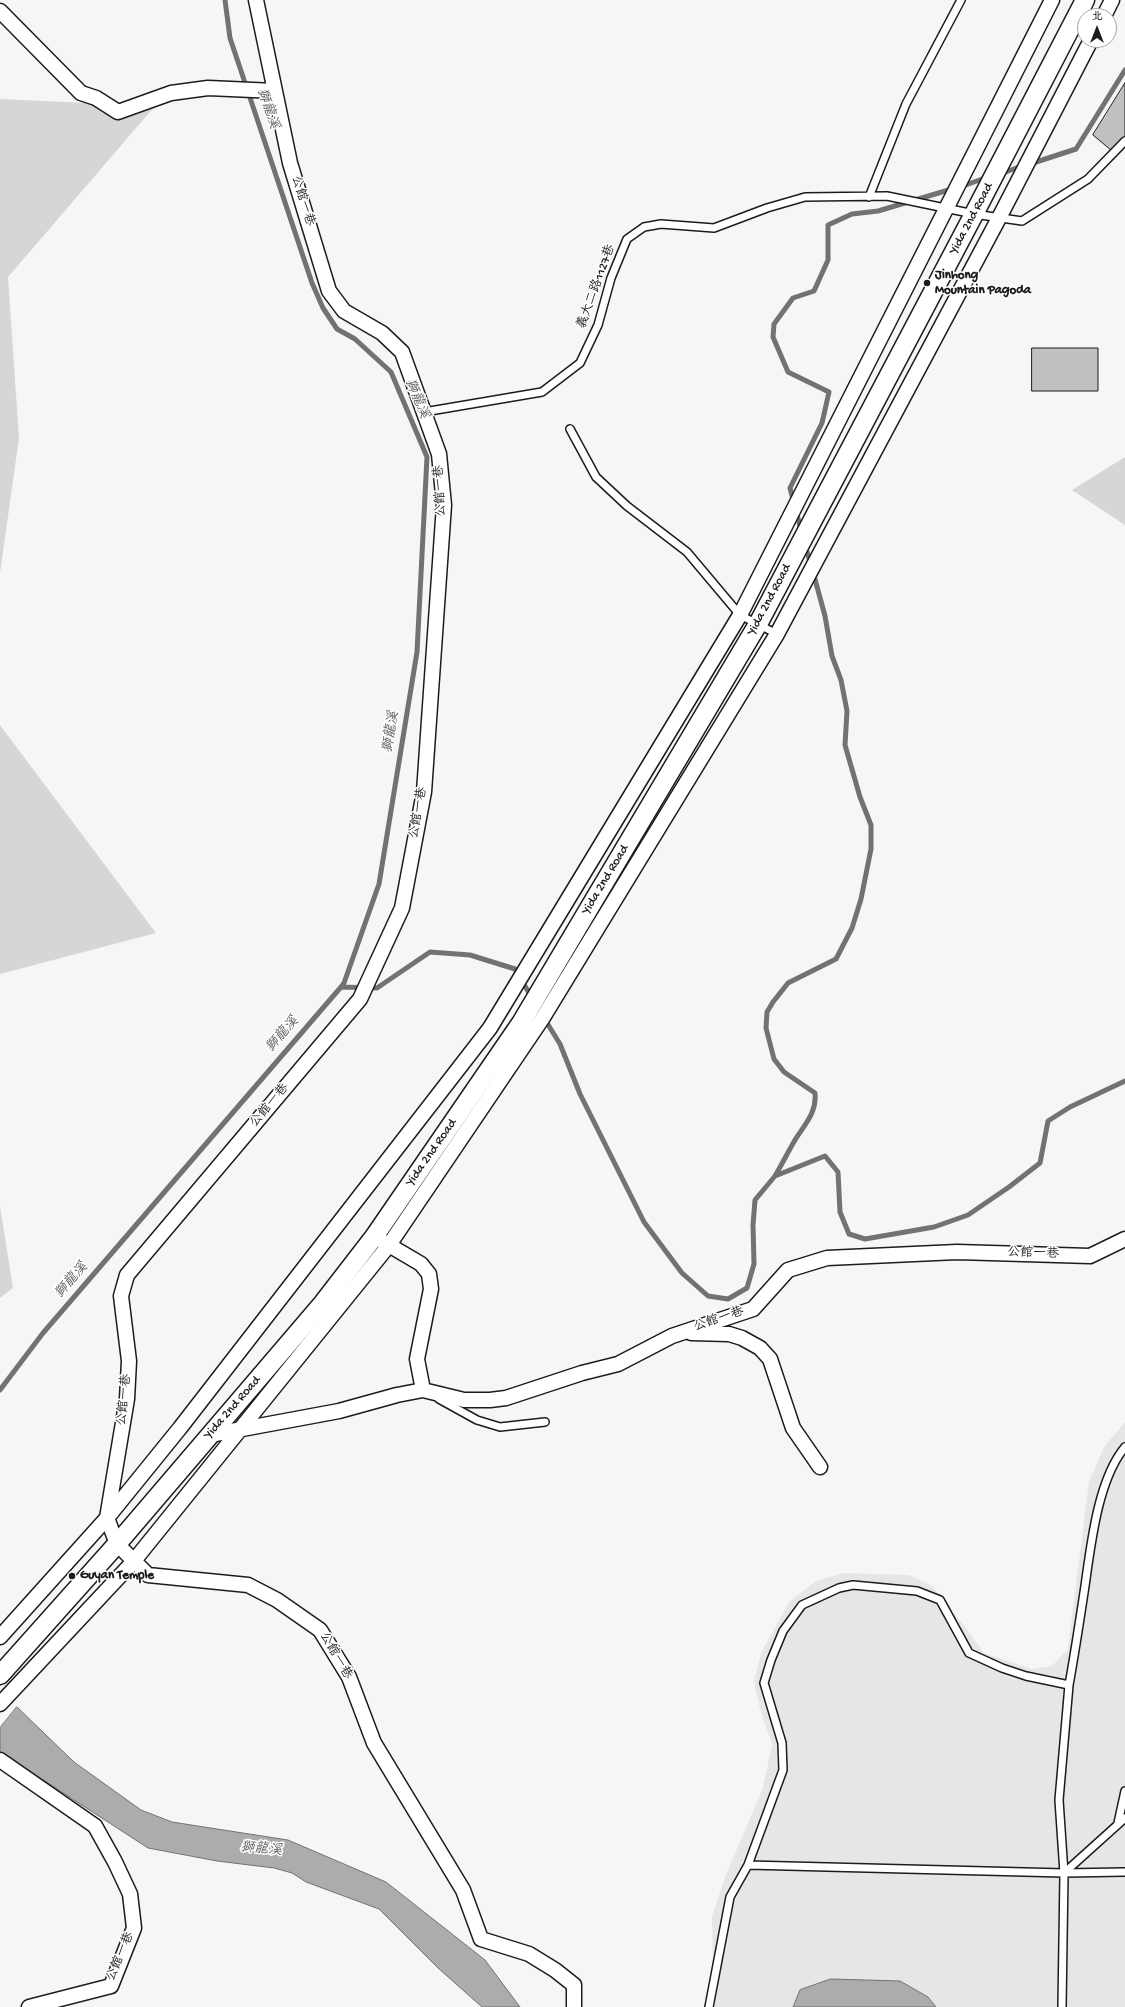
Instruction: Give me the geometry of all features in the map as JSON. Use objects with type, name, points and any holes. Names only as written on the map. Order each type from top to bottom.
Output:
[{"type":"street","name":"公館一巷","points":[[256,0],[290,162],[329,290],[344,311],[382,333],[402,352],[439,454],[444,505],[424,792],[402,908],[360,999],[127,1275],[121,1296],[129,1361],[127,1399],[107,1518],[117,1544],[133,1562],[148,1575],[248,1585],[276,1600],[320,1630],[349,1677],[374,1743],[463,1890],[481,1939],[529,1954],[555,1970],[574,1985],[574,2007]]},
{"type":"street","name":"Yida 2nd Road","points":[[0,1637],[107,1518],[180,1428],[490,1028],[740,615],[945,208],[1052,0]]},
{"type":"street","name":"Yida 2nd Road","points":[[0,1675],[117,1544],[323,1303],[382,1241],[521,1024],[758,624],[1085,0]]},
{"type":"street","points":[[0,11],[81,93],[96,98],[118,112],[171,93],[208,88],[275,91]]},
{"type":"street","name":"Yida 2nd Road","points":[[0,1704],[133,1562],[241,1429],[382,1241],[542,1020],[777,634],[999,218],[1087,48]]},
{"type":"street","name":"公館一巷","points":[[210,1435],[339,1411],[397,1395],[423,1390],[464,1400],[490,1400],[506,1398],[582,1373],[618,1364],[672,1336],[753,1309],[788,1270],[827,1258],[957,1252],[1090,1256],[1125,1239]]},
{"type":"street","points":[[382,1241],[421,1264],[429,1274],[430,1289],[417,1359],[423,1390]]},
{"type":"street","points":[[672,1336],[690,1333],[728,1334],[742,1338],[760,1348],[770,1359],[793,1428],[820,1467]]},
{"type":"street","name":"公館一巷","points":[[0,1760],[95,1826],[130,1894],[134,1928],[111,1986],[29,2007]]},
{"type":"lane","points":[[869,197],[906,104],[962,0]]},
{"type":"lane","name":"義大二路1127巷","points":[[424,412],[542,392],[580,363],[598,325],[611,278],[627,239],[644,227],[661,224],[714,228],[767,208],[805,197],[887,196],[974,214],[1022,221],[1088,179],[1125,141]]},
{"type":"lane","points":[[570,429],[596,477],[627,506],[687,552],[740,615],[777,634]]},
{"type":"lane","points":[[423,1390],[477,1420],[500,1427],[545,1422]]},
{"type":"lane","points":[[1062,2007],[1064,1873],[1059,1800],[1069,1685],[1092,1541],[1108,1475],[1117,1456],[1125,1447]]},
{"type":"lane","points":[[708,2007],[730,1897],[748,1865],[782,1770],[782,1743],[764,1683],[771,1660],[783,1631],[802,1605],[839,1588],[853,1585],[917,1591],[940,1600],[969,1653],[1002,1668],[1026,1676],[1069,1685]]},
{"type":"lane","points":[[1118,1823],[1125,1791]]},
{"type":"lane","points":[[1064,1873],[1125,1818]]},
{"type":"lane","points":[[748,1865],[1064,1873],[1125,1872]]},
{"type":"shaded area","points":[[0,99],[155,106],[8,277],[19,438],[0,573]]},
{"type":"shaded area","points":[[1125,457],[1125,525],[1072,490]]},
{"type":"shaded area","points":[[0,725],[156,933],[0,974]]},
{"type":"shaded area","points":[[0,1206],[13,1288],[0,1298]]},
{"type":"shaded area","points":[[1125,1422],[1125,2007],[705,2007],[713,1975],[712,1917],[725,1877],[763,1788],[772,1744],[761,1713],[754,1682],[761,1653],[789,1602],[816,1581],[844,1573],[909,1575],[932,1586],[950,1607],[984,1653],[1032,1669],[1052,1666],[1068,1649],[1089,1482],[1104,1447]]},
{"type":"water","name":"獅龍溪","points":[[17,1707],[74,1762],[141,1810],[172,1822],[288,1840],[386,1882],[485,1960],[520,2007],[482,2007],[438,1968],[379,1909],[306,1882],[292,1873],[274,1868],[217,1861],[148,1848],[0,1752],[0,1728]]},
{"type":"water","points":[[831,1979],[900,1981],[928,1997],[936,2007],[793,2007],[800,1990]]},
{"type":"building","points":[[1125,83],[1125,136],[1112,151],[1093,135]]},
{"type":"building","points":[[1032,348],[1098,348],[1098,391],[1032,391]]},
{"type":"waterway","name":"獅龍溪","points":[[0,1390],[43,1333],[344,983],[379,884],[417,652],[427,457],[391,372],[355,339],[337,329],[323,308],[312,283],[230,38],[225,0]]},
{"type":"waterway","points":[[1030,164],[1076,149],[1125,70]]},
{"type":"waterway","points":[[1000,174],[1022,166]]},
{"type":"waterway","points":[[960,187],[988,177]]},
{"type":"waterway","points":[[794,503],[790,488],[822,423],[829,392],[788,372],[773,337],[774,324],[793,298],[814,291],[828,260],[828,225],[852,214],[878,211],[952,189]]},
{"type":"waterway","points":[[796,511],[801,530]]},
{"type":"waterway","points":[[805,545],[811,565]]},
{"type":"waterway","points":[[775,1176],[812,1113],[815,1093],[784,1072],[774,1059],[766,1028],[767,1012],[788,983],[836,959],[852,928],[861,899],[871,849],[871,825],[860,797],[845,745],[847,711],[841,680],[832,656],[825,616],[813,572]]},
{"type":"waterway","points":[[341,987],[377,988],[430,952],[470,955],[515,969],[532,998]]},
{"type":"waterway","points":[[544,1018],[560,1044],[580,1094],[644,1222],[682,1273],[708,1296],[728,1299],[747,1288],[754,1264],[753,1225],[755,1200],[775,1176],[825,1156],[838,1172],[840,1212],[849,1234],[865,1239],[934,1227],[968,1215],[1009,1187],[1040,1163],[1048,1121],[1070,1107],[1125,1081]]},
{"type":"place","name":"Jinhong Mountain Pagoda","points":[[927,283]]},
{"type":"place","name":"Guyan Temple","points":[[72,1576]]}]
